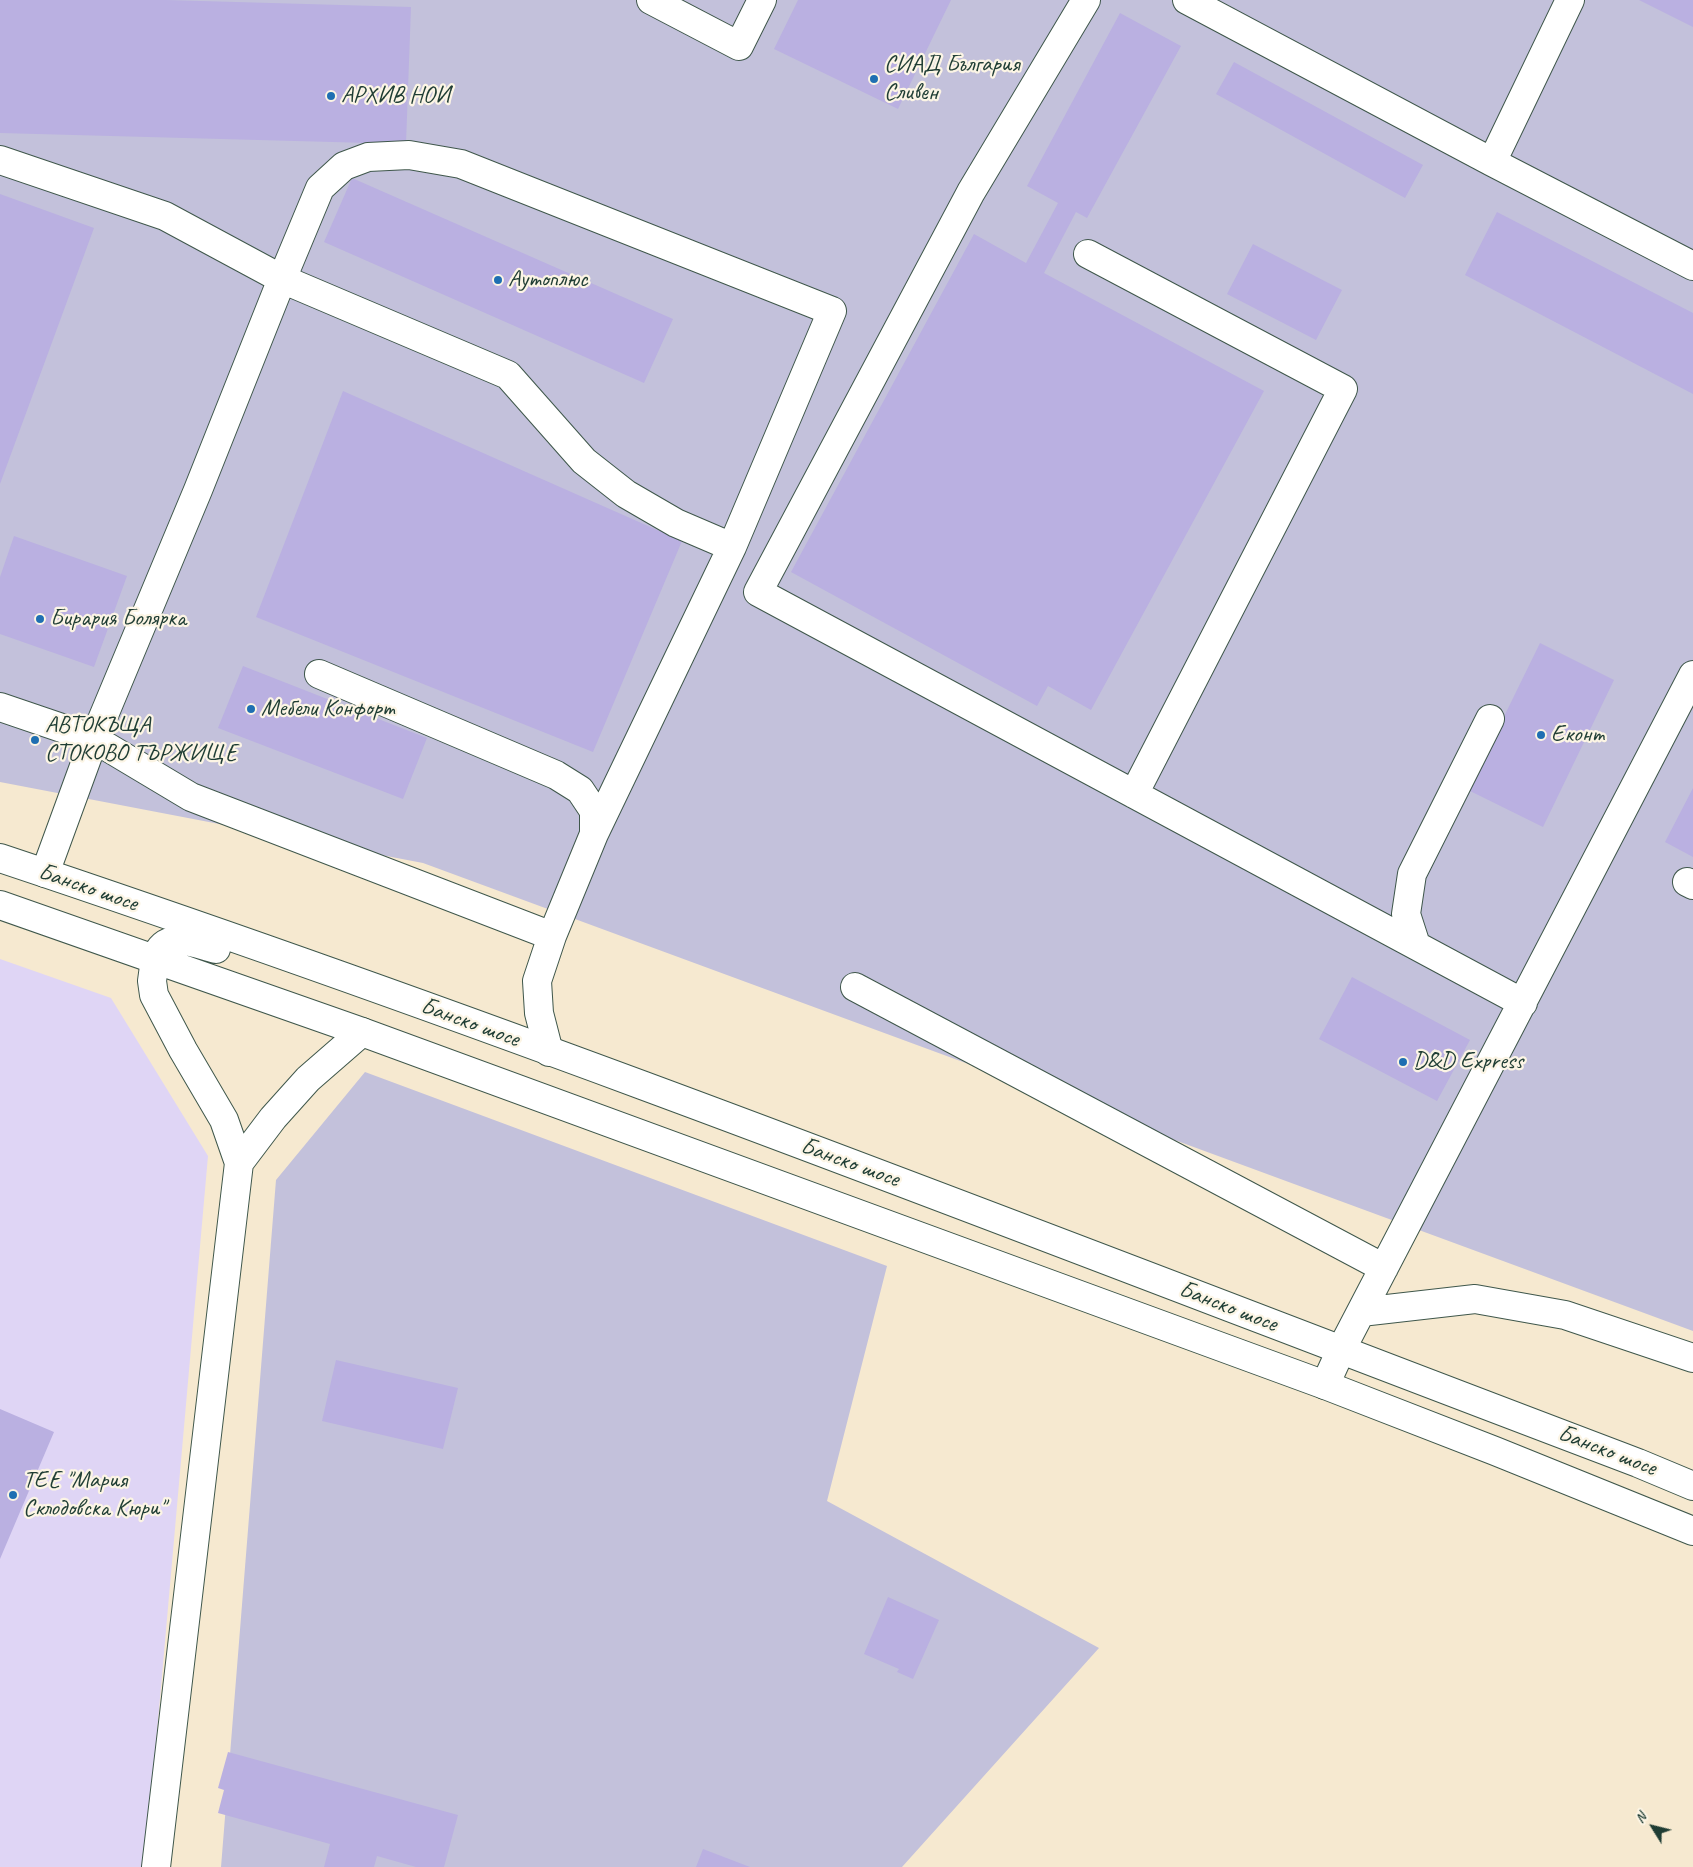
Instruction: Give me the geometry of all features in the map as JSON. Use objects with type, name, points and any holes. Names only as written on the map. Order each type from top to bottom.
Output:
[{"type":"main road","points":[[651,0],[739,46],[762,0]]},
{"type":"main road","points":[[1086,0],[971,192],[758,592],[1523,1003]]},
{"type":"main road","points":[[1187,0],[1693,266]]},
{"type":"main road","points":[[1492,162],[1570,0]]},
{"type":"main road","points":[[45,873],[94,740],[198,490],[320,188],[344,166],[368,157],[409,155],[461,164],[832,310],[732,547],[594,834],[552,936],[537,981],[539,1013],[549,1052]]},
{"type":"main road","points":[[0,160],[166,216],[282,279],[508,375],[584,461],[626,494],[676,523],[732,547]]},
{"type":"main road","points":[[1088,254],[1343,389],[1134,794]]},
{"type":"main road","points":[[319,674],[556,775],[580,790],[594,811],[594,834]]},
{"type":"main road","points":[[1325,1385],[1341,1350],[1693,675]]},
{"type":"main road","points":[[0,707],[94,740],[191,797],[552,936]]},
{"type":"main road","points":[[1416,945],[1406,914],[1412,874],[1490,719]]},
{"type":"main road","name":"Банско шосе","points":[[0,858],[387,992],[903,1182],[1638,1462],[1693,1486]]},
{"type":"main road","name":"Банско шосе","points":[[0,905],[362,1032],[1325,1385],[1693,1531]]},
{"type":"main road","points":[[162,1862],[239,1163],[224,1120],[183,1050],[154,995],[152,981],[155,958],[157,951],[166,943],[178,940],[387,992]]},
{"type":"main road","points":[[855,987],[1384,1268]]},
{"type":"main road","points":[[239,1163],[273,1118],[308,1078],[362,1032]]},
{"type":"main road","points":[[1362,1312],[1475,1299],[1565,1316],[1693,1358]]},
{"type":"shaded area","points":[[0,0],[1693,0],[1693,1331],[423,863],[0,782]]},
{"type":"shaded area","points":[[0,959],[111,998],[208,1156],[145,1867],[0,1867]]},
{"type":"shaded area","points":[[365,1072],[887,1266],[827,1501],[1099,1648],[902,1867],[221,1867],[276,1180]]},
{"type":"building","points":[[0,0],[166,0],[411,7],[406,144],[0,133]]},
{"type":"building","name":"СИАД България Сливен","points":[[798,0],[951,0],[898,109],[774,49]]},
{"type":"building","points":[[1639,0],[1693,0],[1693,27]]},
{"type":"building","points":[[1120,13],[1181,46],[1087,218],[1076,212],[1044,273],[1264,391],[1091,710],[1048,686],[1037,706],[791,572],[974,234],[1026,263],[1058,203],[1027,186]]},
{"type":"building","points":[[1234,62],[1423,165],[1405,198],[1216,94]]},
{"type":"building","name":"Аутоплюс","points":[[352,178],[673,319],[644,383],[324,242]]},
{"type":"building","points":[[0,194],[94,228],[0,484]]},
{"type":"building","points":[[1497,212],[1693,313],[1693,394],[1465,275]]},
{"type":"building","points":[[1253,244],[1342,290],[1316,340],[1227,294]]},
{"type":"building","points":[[343,391],[682,541],[593,752],[256,617]]},
{"type":"building","points":[[14,536],[127,576],[94,667],[0,634],[0,577]]},
{"type":"building","name":"Еконт","points":[[1540,643],[1614,680],[1543,827],[1468,790]]},
{"type":"building","points":[[243,666],[427,738],[403,799],[218,728]]},
{"type":"building","points":[[1693,788],[1693,857],[1665,842]]},
{"type":"building","points":[[1352,977],[1470,1040],[1437,1101],[1319,1039]]},
{"type":"building","points":[[336,1360],[458,1388],[443,1449],[322,1421]]},
{"type":"building","name":"ТЕЕ \"Мария Склодовска Кюри\"","points":[[0,1409],[54,1432],[0,1559]]},
{"type":"building","points":[[888,1597],[939,1620],[913,1679],[897,1672],[899,1669],[864,1654]]},
{"type":"building","points":[[228,1752],[458,1815],[444,1867],[416,1867],[377,1856],[374,1867],[324,1867],[330,1844],[218,1813],[224,1790],[218,1788]]},
{"type":"building","points":[[703,1849],[750,1867],[696,1867]]},
{"type":"place","name":"СИАД България Сливен","points":[[874,79]]},
{"type":"place","name":"АРХИВ НОИ","points":[[331,96]]},
{"type":"place","name":"Аутоплюс","points":[[498,280]]},
{"type":"place","name":"Бирария Болярка","points":[[40,619]]},
{"type":"place","name":"Мебели Конфорт","points":[[251,709]]},
{"type":"place","name":"Еконт","points":[[1541,735]]},
{"type":"place","name":"АВТОКЪЩА СТОКОВО ТЪРЖИЩЕ","points":[[35,740]]},
{"type":"place","name":"D&D Express","points":[[1403,1062]]},
{"type":"place","name":"ТЕЕ \"Мария Склодовска Кюри\"","points":[[13,1495]]}]
